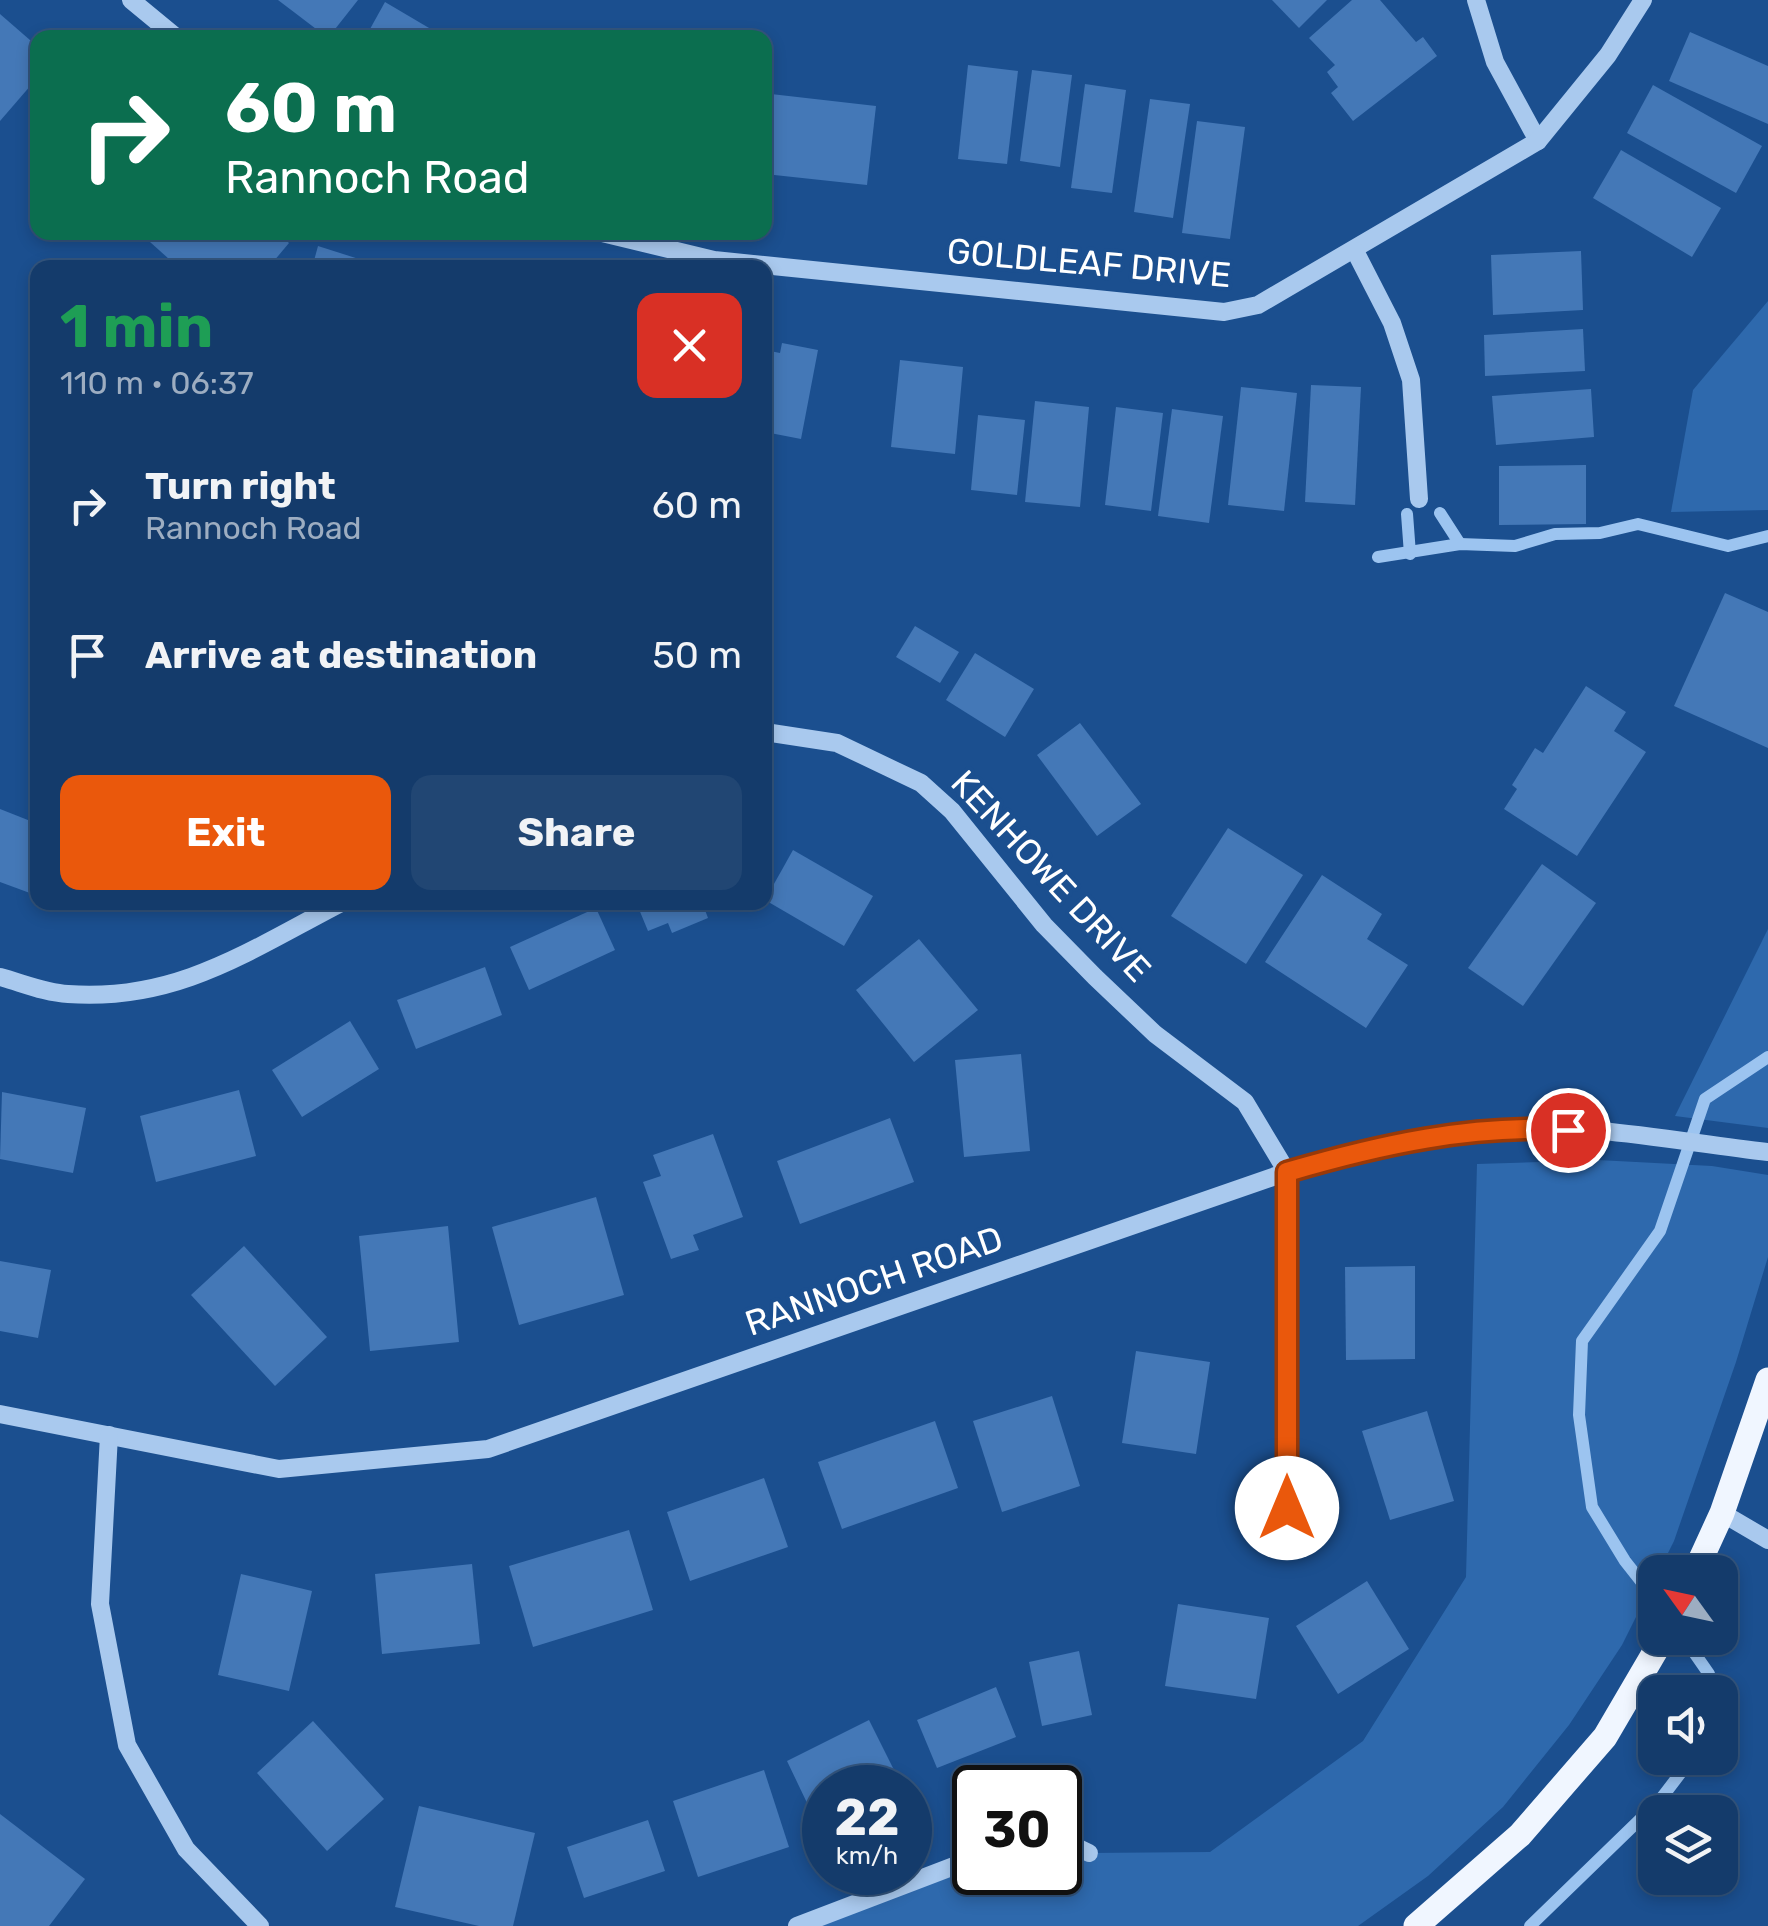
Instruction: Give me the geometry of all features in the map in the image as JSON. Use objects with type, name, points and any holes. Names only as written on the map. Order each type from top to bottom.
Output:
[{"type":"main road","points":[[1703,1555],[1722,1513],[1768,1380]]},
{"type":"main road","points":[[1416,1926],[1520,1836],[1605,1736],[1653,1655]]},
{"type":"street","points":[[131,0],[167,30]]},
{"type":"street","points":[[1476,0],[1496,62],[1538,142]]},
{"type":"street","name":"GOLDLEAF DRIVE","points":[[772,266],[1224,312],[1258,306],[1538,142],[1608,56],[1643,0]]},
{"type":"street","name":"GOLDLEAF DRIVE","points":[[631,240],[714,260]]},
{"type":"street","points":[[1355,251],[1392,323],[1410,380],[1419,499]]},
{"type":"street","name":"KENHOWE DRIVE","points":[[772,733],[838,743],[921,783],[952,811],[1044,925],[1082,964],[1155,1034],[1244,1102],[1287,1172]]},
{"type":"street","points":[[0,977],[64,994],[129,993],[185,982],[327,910]]},
{"type":"street","name":"RANNOCH ROAD","points":[[0,1414],[279,1469],[488,1449],[1287,1172],[1367,1149],[1497,1128],[1596,1132],[1768,1152]]},
{"type":"street","points":[[1287,1172],[1287,1508]]},
{"type":"street","points":[[109,1435],[100,1604],[127,1745],[186,1850],[260,1926]]},
{"type":"street","points":[[1722,1513],[1768,1540]]},
{"type":"street","points":[[1082,1850],[1089,1853]]},
{"type":"street","points":[[797,1926],[952,1867]]},
{"type":"shaded area","points":[[1768,301],[1768,510],[1671,512],[1693,390]]},
{"type":"shaded area","points":[[1768,929],[1768,1128],[1675,1116]]},
{"type":"shaded area","points":[[1598,1160],[1712,1166],[1768,1175],[1768,1257],[1674,1541],[1667,1555],[1638,1555],[1638,1613],[1622,1645],[1569,1725],[1503,1807],[1428,1876],[1358,1926],[797,1926],[878,1895],[932,1895],[932,1874],[952,1867],[952,1895],[1082,1895],[1082,1850],[1089,1853],[1210,1852],[1363,1741],[1466,1577],[1477,1164]]},
{"type":"building","points":[[278,0],[358,0],[334,30],[317,30]]},
{"type":"building","points":[[1272,0],[1327,0],[1299,28]]},
{"type":"building","points":[[1352,0],[1380,0],[1416,42],[1423,37],[1437,56],[1353,121],[1331,93],[1338,87],[1327,72],[1335,65],[1309,38]]},
{"type":"building","points":[[385,2],[432,30],[369,30]]},
{"type":"building","points":[[0,14],[30,40],[30,86],[0,121]]},
{"type":"building","points":[[1690,32],[1768,66],[1768,124],[1669,81]]},
{"type":"building","points":[[968,65],[1018,71],[1007,164],[958,159]]},
{"type":"building","points":[[1032,70],[1072,75],[1060,167],[1020,161]]},
{"type":"building","points":[[1085,84],[1126,90],[1112,193],[1071,188]]},
{"type":"building","points":[[1653,85],[1762,146],[1736,193],[1627,133]]},
{"type":"building","points":[[772,94],[876,106],[867,185],[772,175]]},
{"type":"building","points":[[1150,99],[1190,104],[1173,218],[1134,212]]},
{"type":"building","points":[[1197,121],[1245,127],[1230,239],[1182,233]]},
{"type":"building","points":[[1621,150],[1721,208],[1692,257],[1593,198]]},
{"type":"building","points":[[150,242],[289,243],[275,260],[170,260]]},
{"type":"building","points":[[318,246],[362,260],[314,260]]},
{"type":"building","points":[[1581,251],[1583,310],[1493,315],[1491,255]]},
{"type":"building","points":[[1583,329],[1585,371],[1485,376],[1484,335]]},
{"type":"building","points":[[782,343],[818,350],[801,439],[772,433],[772,351],[780,353]]},
{"type":"building","points":[[900,360],[963,367],[955,454],[891,447]]},
{"type":"building","points":[[1311,385],[1361,387],[1355,505],[1305,502]]},
{"type":"building","points":[[1241,387],[1297,393],[1284,511],[1228,505]]},
{"type":"building","points":[[1591,389],[1594,437],[1496,445],[1492,396]]},
{"type":"building","points":[[1035,401],[1089,407],[1080,507],[1025,502]]},
{"type":"building","points":[[1116,407],[1163,413],[1151,511],[1105,505]]},
{"type":"building","points":[[1172,409],[1223,416],[1209,523],[1158,516]]},
{"type":"building","points":[[978,415],[1025,420],[1017,495],[971,490]]},
{"type":"building","points":[[1586,465],[1586,524],[1499,525],[1499,466]]},
{"type":"building","points":[[1725,593],[1768,612],[1768,748],[1674,706]]},
{"type":"building","points":[[915,626],[959,652],[940,683],[896,657]]},
{"type":"building","points":[[975,653],[1034,689],[1005,737],[946,700]]},
{"type":"building","points":[[1586,686],[1626,712],[1614,731],[1646,752],[1577,856],[1504,809],[1517,789],[1512,785],[1535,748],[1543,753]]},
{"type":"building","points":[[1080,723],[1141,804],[1097,836],[1037,755]]},
{"type":"building","points":[[0,809],[30,821],[30,893],[0,882]]},
{"type":"building","points":[[1228,828],[1303,875],[1246,964],[1171,916]]},
{"type":"building","points":[[793,850],[873,896],[844,946],[772,904],[772,888]]},
{"type":"building","points":[[1542,864],[1596,903],[1523,1006],[1468,968]]},
{"type":"building","points":[[1322,875],[1382,914],[1367,939],[1408,965],[1366,1028],[1265,962]]},
{"type":"building","points":[[597,910],[615,950],[529,990],[510,947]]},
{"type":"building","points":[[639,910],[705,910],[708,918],[672,933],[668,923],[648,931]]},
{"type":"building","points":[[919,939],[978,1010],[914,1062],[856,990]]},
{"type":"building","points":[[485,967],[502,1015],[416,1049],[397,1000]]},
{"type":"building","points":[[350,1021],[379,1069],[302,1117],[272,1070]]},
{"type":"building","points":[[1021,1054],[1030,1151],[964,1157],[955,1060]]},
{"type":"building","points":[[239,1090],[256,1156],[156,1182],[140,1116]]},
{"type":"building","points":[[2,1092],[86,1108],[73,1173],[0,1159]]},
{"type":"building","points":[[890,1118],[914,1182],[800,1224],[777,1161]]},
{"type":"building","points":[[713,1134],[743,1217],[693,1235],[699,1250],[671,1259],[643,1182],[661,1176],[653,1155]]},
{"type":"building","points":[[596,1197],[624,1295],[519,1325],[492,1227]]},
{"type":"building","points":[[448,1226],[459,1342],[370,1351],[359,1236]]},
{"type":"building","points":[[244,1246],[327,1337],[275,1386],[191,1295]]},
{"type":"building","points":[[0,1261],[51,1270],[38,1338],[0,1331]]},
{"type":"building","points":[[1415,1266],[1415,1359],[1346,1360],[1345,1267]]},
{"type":"building","points":[[1136,1351],[1210,1362],[1196,1454],[1122,1443]]},
{"type":"building","points":[[1052,1396],[1080,1486],[1002,1512],[973,1421]]},
{"type":"building","points":[[1427,1411],[1454,1501],[1390,1520],[1362,1431]]},
{"type":"building","points":[[935,1421],[958,1488],[842,1529],[818,1462]]},
{"type":"building","points":[[764,1478],[788,1547],[690,1581],[667,1512]]},
{"type":"building","points":[[629,1530],[653,1610],[533,1647],[509,1566]]},
{"type":"building","points":[[472,1564],[480,1644],[382,1654],[375,1574]]},
{"type":"building","points":[[241,1574],[312,1591],[289,1691],[218,1675]]},
{"type":"building","points":[[1367,1581],[1409,1649],[1338,1694],[1296,1626]]},
{"type":"building","points":[[1178,1604],[1269,1618],[1256,1699],[1165,1686]]},
{"type":"building","points":[[1079,1651],[1092,1715],[1042,1726],[1029,1662]]},
{"type":"building","points":[[996,1687],[1016,1737],[937,1768],[917,1720]]},
{"type":"building","points":[[869,1720],[892,1765],[802,1765],[802,1792],[787,1761]]},
{"type":"building","points":[[313,1721],[384,1799],[327,1851],[257,1773]]},
{"type":"building","points":[[764,1770],[789,1847],[698,1877],[673,1801]]},
{"type":"building","points":[[419,1806],[535,1833],[513,1926],[479,1926],[395,1907]]},
{"type":"building","points":[[0,1814],[85,1879],[49,1926],[0,1926]]},
{"type":"building","points":[[648,1820],[665,1871],[584,1898],[567,1847]]},
{"type":"waterway","points":[[1440,513],[1460,544]]},
{"type":"waterway","points":[[1407,514],[1410,554]]},
{"type":"waterway","points":[[1378,557],[1460,544],[1515,546],[1555,534],[1600,533],[1638,524],[1728,546],[1768,536]]},
{"type":"waterway","points":[[1638,1577],[1592,1507],[1579,1415],[1582,1341],[1660,1231],[1705,1099],[1768,1057]]},
{"type":"waterway","points":[[1696,1655],[1709,1675]]},
{"type":"waterway","points":[[1530,1926],[1660,1800],[1679,1775]]},
{"type":"route","points":[[1287,1508],[1287,1172],[1367,1149],[1450,1135],[1497,1128],[1568,1130]]}]
